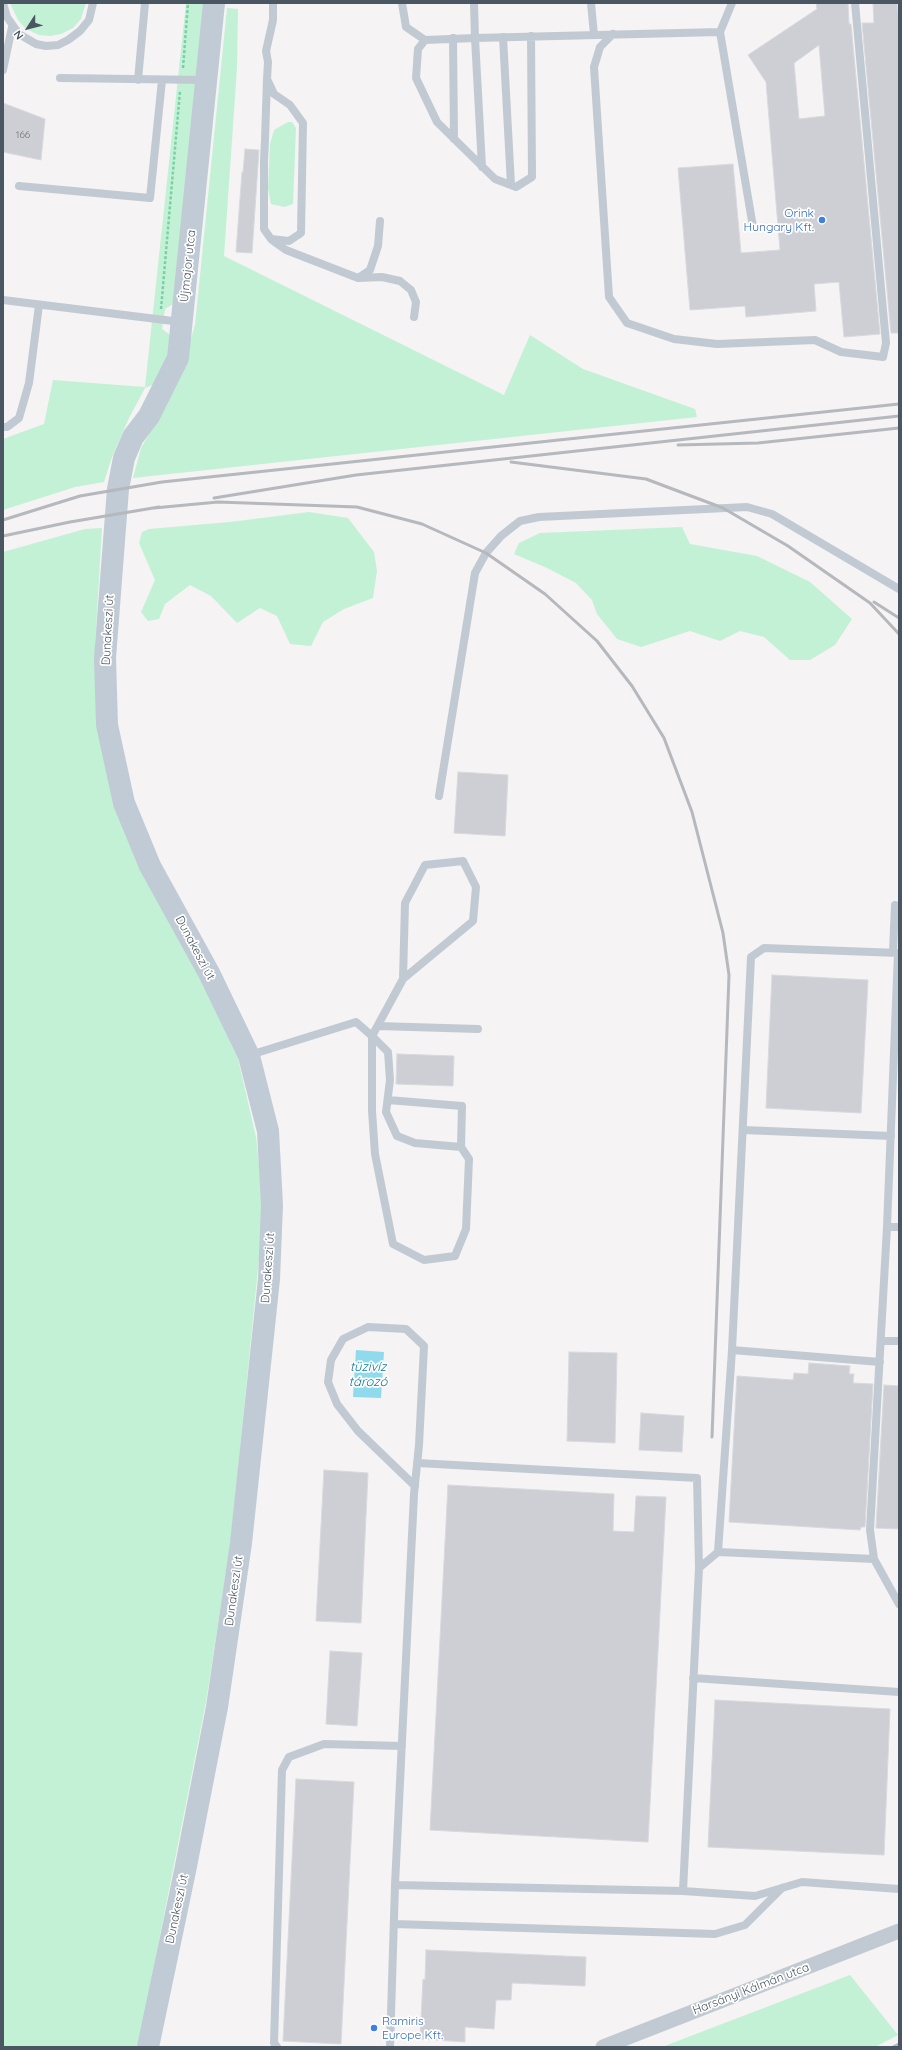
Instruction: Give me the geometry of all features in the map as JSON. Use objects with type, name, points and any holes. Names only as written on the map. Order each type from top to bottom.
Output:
[{"type":"street","name":"Újmajor utca","points":[[116,514],[118,489],[124,458],[133,437],[149,416],[164,389],[178,358],[214,3]]},
{"type":"street","name":"Dunakeszi út","points":[[116,514],[106,673],[107,726],[124,803],[150,866],[209,973],[249,1056],[268,1131],[272,1205],[269,1279],[241,1544],[217,1707],[185,1871],[148,2047]]},
{"type":"street","name":"Harsányi Kálmán utca","points":[[603,2047],[899,1931]]},
{"type":"lane","points":[[3,3],[12,27],[22,37],[36,44],[46,46],[58,45],[80,31],[89,20],[93,3]]},
{"type":"lane","points":[[138,80],[145,3]]},
{"type":"lane","points":[[273,3],[274,20],[266,51],[267,79],[264,229],[271,239],[286,250],[358,278],[382,277],[400,281],[411,290],[416,302],[414,317]]},
{"type":"lane","points":[[402,3],[406,27],[425,40],[452,38],[720,32]]},
{"type":"lane","points":[[474,3],[482,167]]},
{"type":"lane","points":[[591,3],[594,35]]},
{"type":"lane","points":[[732,3],[720,32],[753,227]]},
{"type":"lane","points":[[613,34],[600,47],[594,67],[609,297],[627,323],[674,339],[717,344],[815,340],[841,352],[883,357],[886,343],[855,3]]},
{"type":"lane","points":[[3,70],[12,27]]},
{"type":"lane","points":[[425,40],[418,49],[416,78],[437,122],[495,179],[516,187],[532,177],[531,36]]},
{"type":"lane","points":[[503,37],[511,186]]},
{"type":"lane","points":[[452,38],[454,139]]},
{"type":"lane","points":[[60,78],[206,80]]},
{"type":"lane","points":[[267,79],[274,94],[290,105],[304,123],[301,233],[289,241],[271,239]]},
{"type":"lane","points":[[19,186],[150,198],[162,80]]},
{"type":"lane","points":[[358,278],[370,270],[378,246],[380,221]]},
{"type":"lane","points":[[3,300],[182,322]]},
{"type":"lane","points":[[3,427],[7,427],[19,418],[28,383],[38,305]]},
{"type":"lane","points":[[439,796],[475,573],[486,553],[501,536],[520,521],[539,517],[747,507],[772,514],[795,526],[899,589]]},
{"type":"lane","points":[[388,1100],[462,1106],[461,1147],[469,1159],[466,1229],[455,1256],[424,1260],[393,1244],[375,1154],[372,1111],[372,1036],[403,979],[473,921],[476,887],[463,861],[425,865],[405,903],[403,979]]},
{"type":"lane","points":[[895,905],[897,952],[896,1107],[891,1136],[870,1530],[874,1559],[899,1604]]},
{"type":"lane","points":[[718,1552],[732,1350],[751,957],[764,948],[897,952]]},
{"type":"lane","points":[[249,1056],[356,1022],[388,1052],[390,1080],[386,1112],[398,1136],[415,1143],[461,1147]]},
{"type":"lane","points":[[378,1026],[478,1029]]},
{"type":"lane","points":[[743,1130],[891,1136]]},
{"type":"lane","points":[[887,1227],[899,1227]]},
{"type":"lane","points":[[390,2047],[395,1885],[415,1486],[424,1346],[406,1329],[368,1326],[343,1339],[331,1360],[328,1382],[336,1404],[358,1431],[415,1486]]},
{"type":"lane","points":[[881,1341],[899,1341]]},
{"type":"lane","points":[[732,1350],[880,1362]]},
{"type":"lane","points":[[417,1463],[697,1478],[698,1568],[683,1891]]},
{"type":"lane","points":[[698,1568],[718,1552],[874,1559]]},
{"type":"lane","points":[[693,1678],[899,1692]]},
{"type":"lane","points":[[277,2047],[274,2043],[282,1770],[289,1757],[324,1744],[402,1746]]},
{"type":"lane","points":[[395,1885],[683,1891],[754,1896],[802,1882],[899,1889]]},
{"type":"lane","points":[[394,1924],[715,1934],[745,1926],[782,1888]]},
{"type":"path","points":[[160,319],[188,3]]},
{"type":"green space","points":[[10,3],[86,3],[81,19],[73,28],[61,34],[50,36],[39,35],[26,29],[18,20]]},
{"type":"green space","points":[[186,3],[210,3],[178,301],[165,309],[162,329],[169,334],[174,344],[157,383],[145,388],[129,418],[112,457],[104,482],[75,487],[3,510],[3,439],[44,424],[53,380],[145,387]]},
{"type":"green space","points":[[227,8],[238,9],[237,68],[224,256],[504,395],[530,335],[583,369],[695,409],[697,417],[133,478],[141,448],[179,380],[195,325]]},
{"type":"green space","points":[[288,122],[292,122],[296,128],[293,204],[284,207],[271,204],[268,189],[270,144],[274,130]]},
{"type":"green space","points":[[309,512],[348,518],[374,552],[377,571],[373,598],[344,609],[323,622],[311,646],[290,644],[277,616],[260,608],[237,623],[211,596],[190,585],[165,604],[159,619],[148,621],[141,612],[155,580],[139,543],[142,532],[149,529],[230,522]]},
{"type":"green space","points":[[682,527],[690,544],[757,556],[810,582],[852,619],[835,645],[810,660],[790,660],[764,637],[740,631],[720,641],[690,631],[641,647],[617,639],[597,614],[592,600],[576,583],[547,568],[514,554],[519,543],[540,533]]},
{"type":"green space","points":[[102,528],[95,646],[100,727],[199,976],[238,1059],[256,1137],[264,1209],[231,1539],[206,1702],[138,2047],[3,2047],[3,552],[85,529]]},
{"type":"green space","points":[[850,1975],[898,2035],[875,2047],[662,2047]]},
{"type":"water","name":"tüzivíz tározó","points":[[356,1350],[384,1352],[381,1398],[353,1397]]},
{"type":"building","points":[[816,3],[848,3],[880,334],[844,337],[839,282],[814,284],[816,311],[746,317],[745,306],[690,310],[678,168],[733,164],[741,253],[780,250],[766,82],[748,55],[817,9]],"holes":[[[819,45],[825,116],[799,119],[794,63]]]},
{"type":"building","points":[[873,3],[897,3],[899,22],[899,333],[891,333],[862,23],[874,23]]},
{"type":"building","points":[[3,103],[45,119],[41,160],[3,152]]},
{"type":"building","points":[[245,149],[259,150],[252,253],[236,252]]},
{"type":"building","points":[[458,772],[508,775],[505,836],[454,833]]},
{"type":"building","points":[[772,975],[868,980],[861,1113],[766,1108]]},
{"type":"building","points":[[397,1054],[454,1056],[453,1086],[396,1084]]},
{"type":"building","points":[[569,1352],[617,1353],[615,1443],[567,1441]]},
{"type":"building","points":[[809,1363],[850,1366],[849,1374],[854,1374],[853,1383],[873,1384],[865,1527],[861,1527],[860,1530],[729,1522],[737,1376],[793,1380],[794,1373],[808,1374]]},
{"type":"building","points":[[884,1385],[899,1386],[899,1529],[876,1528]]},
{"type":"building","points":[[641,1413],[684,1416],[682,1452],[639,1450]]},
{"type":"building","points":[[324,1470],[368,1473],[361,1623],[316,1621]]},
{"type":"building","points":[[448,1485],[614,1494],[613,1531],[634,1532],[636,1496],[666,1497],[648,1842],[430,1830]]},
{"type":"building","points":[[330,1651],[362,1653],[357,1726],[326,1724]]},
{"type":"building","points":[[715,1700],[890,1709],[884,1855],[708,1847]]},
{"type":"building","points":[[296,1779],[354,1782],[341,2044],[283,2041]]},
{"type":"building","points":[[426,1950],[586,1957],[585,1986],[512,1983],[511,2000],[496,2000],[494,2029],[465,2027],[465,2042],[420,2039]]},
{"type":"railway","points":[[3,520],[80,496],[162,482],[899,404]]},
{"type":"railway","points":[[214,498],[356,475],[899,416]]},
{"type":"railway","points":[[678,445],[758,443],[899,428]]},
{"type":"railway","points":[[511,462],[646,479],[723,508],[788,546],[870,603],[899,634]]},
{"type":"railway","points":[[154,508],[218,502],[357,507],[422,524],[486,553],[545,594],[597,641],[632,686],[664,738],[692,812],[723,933],[729,975],[712,1437]]},
{"type":"railway","points":[[3,536],[70,522],[159,507]]},
{"type":"railway","points":[[874,602],[899,618]]},
{"type":"railway","points":[[893,2047],[899,2044]]},
{"type":"place","name":"Orink Hungary Kft.","points":[[822,220]]},
{"type":"place","name":"Ramiris Europe Kft.","points":[[374,2028]]}]
